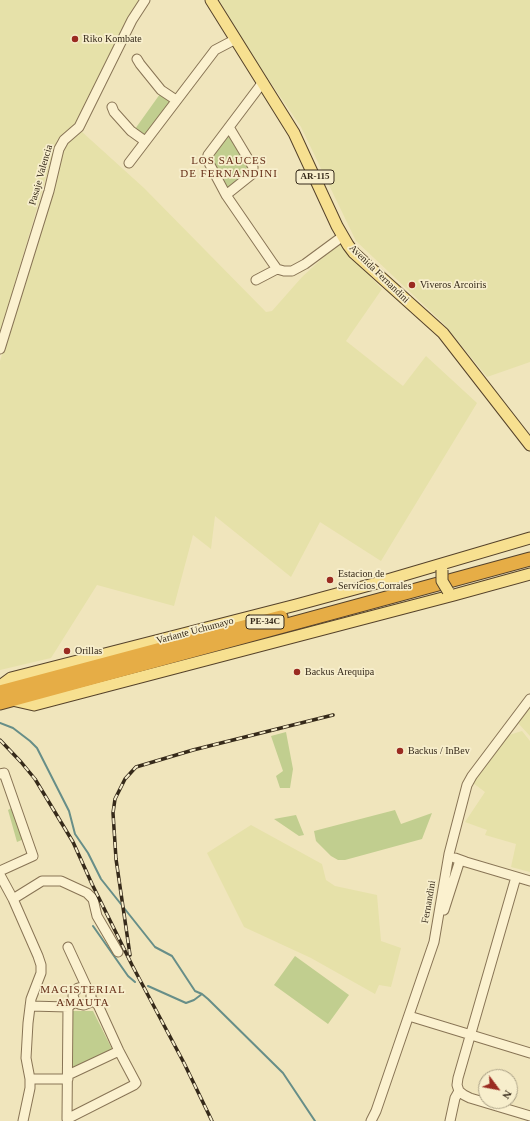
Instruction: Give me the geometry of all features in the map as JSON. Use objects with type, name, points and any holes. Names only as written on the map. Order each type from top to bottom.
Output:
[{"type":"highway","name":"Variante Uchumayo","points":[[0,692],[530,550]]},
{"type":"highway","name":"Variante Uchumayo","points":[[6,701],[530,559]]},
{"type":"main road","name":"Avenida Fernandini","points":[[211,0],[294,133],[337,226],[348,245],[443,334],[530,444]]},
{"type":"main road","name":"Variante Uchumayo","points":[[0,686],[11,678],[443,566],[530,538]]},
{"type":"main road","points":[[443,566],[442,581],[451,593]]},
{"type":"main road","name":"Variante Uchumayo","points":[[6,701],[34,705],[451,593],[530,574]]},
{"type":"street","name":"Pasaje Valencia","points":[[0,349],[49,190],[61,145],[64,140],[79,127],[132,20],[145,0]]},
{"type":"street","points":[[129,163],[214,50],[236,39]]},
{"type":"street","points":[[137,59],[161,90],[176,100]]},
{"type":"street","points":[[263,82],[208,155],[207,159],[226,195],[272,262],[278,268],[284,271],[292,271],[305,264],[342,236]]},
{"type":"street","points":[[112,107],[114,112],[131,131],[145,141]]},
{"type":"street","points":[[226,195],[254,171],[229,127]]},
{"type":"street","points":[[256,280],[278,268]]},
{"type":"street","name":"Fernandini","points":[[371,1121],[376,1111],[434,942],[449,854],[469,781],[530,700]]},
{"type":"street","points":[[0,774],[4,773],[33,856],[0,871]]},
{"type":"street","points":[[449,854],[460,860],[530,881]]},
{"type":"street","points":[[434,942],[460,860]]},
{"type":"street","points":[[0,875],[13,899],[41,965],[41,973],[30,1006],[28,1023],[26,1058],[30,1088],[23,1121]]},
{"type":"street","points":[[516,877],[457,1085],[459,1091],[470,1098],[530,1116]]},
{"type":"street","points":[[13,899],[42,881],[61,881],[87,893],[94,899],[98,916],[118,952]]},
{"type":"street","points":[[30,1006],[72,1004],[84,1005],[91,999],[91,992],[87,988],[68,947]]},
{"type":"street","points":[[87,988],[78,988],[74,992],[72,1004],[67,1119],[136,1083],[119,1051],[98,1005],[91,999]]},
{"type":"street","points":[[409,1016],[530,1052]]},
{"type":"street","points":[[30,1079],[68,1077],[119,1051]]},
{"type":"street","points":[[450,1121],[455,1098],[459,1091]]},
{"type":"shaded area","points":[[0,0],[141,0],[76,124],[57,140],[0,334]]},
{"type":"shaded area","points":[[219,0],[530,0],[530,362],[487,377],[444,324],[356,241],[301,127],[249,51]]},
{"type":"shaded area","points":[[81,131],[144,188],[266,312],[272,311],[302,277],[339,243],[382,289],[346,341],[403,386],[426,356],[477,403],[381,561],[320,522],[291,577],[215,516],[211,549],[193,535],[174,606],[97,585],[51,658],[0,670],[0,361],[66,142]]},
{"type":"shaded area","points":[[530,708],[530,736],[518,723]]},
{"type":"shaded area","points":[[522,731],[530,741],[530,872],[511,867],[516,844],[485,835],[487,830],[465,822],[485,792],[473,783],[509,735]]},
{"type":"shaded area","points":[[251,825],[322,864],[326,880],[335,886],[377,895],[381,941],[401,948],[391,987],[379,985],[375,994],[311,958],[244,927],[207,853]]},
{"type":"green space","points":[[160,94],[171,101],[145,136],[135,129]]},
{"type":"green space","points":[[228,136],[231,136],[250,171],[228,189],[210,160]]},
{"type":"green space","points":[[286,732],[293,769],[290,788],[280,788],[276,776],[283,771],[271,736]]},
{"type":"green space","points":[[13,807],[24,839],[17,842],[8,810]]},
{"type":"green space","points":[[395,810],[401,824],[432,813],[422,839],[345,860],[338,860],[331,856],[316,841],[314,831]]},
{"type":"green space","points":[[296,815],[304,835],[299,836],[274,819]]},
{"type":"green space","points":[[295,956],[349,995],[328,1024],[274,985]]},
{"type":"green space","points":[[72,1011],[93,1011],[112,1049],[72,1069]]},
{"type":"waterway","points":[[0,723],[13,728],[37,748],[69,811],[75,834],[88,853],[101,879],[155,947],[172,956],[195,991],[208,999],[283,1073],[315,1121]]},
{"type":"waterway","points":[[93,926],[128,976],[135,982]]},
{"type":"waterway","points":[[148,986],[186,1003],[194,1000],[202,994]]},
{"type":"railway","points":[[130,955],[116,859],[113,813],[115,799],[125,779],[136,767],[193,750],[333,715]]},
{"type":"railway","points":[[0,740],[35,779],[73,842],[132,965],[184,1063],[212,1121]]},
{"type":"place","name":"Riko Kombate","points":[[75,39]]},
{"type":"place","name":"Viveros Arcoiris","points":[[412,285]]},
{"type":"place","name":"Estacion de Servicios Corrales","points":[[330,580]]},
{"type":"place","name":"Orillas","points":[[67,651]]},
{"type":"place","name":"Backus Arequipa","points":[[297,672]]},
{"type":"place","name":"Backus / InBev","points":[[400,751]]},
{"type":"district","name":"LOS SAUCES DE FERNANDINI","points":[[229,167]]},
{"type":"district","name":"MAGISTERIAL AMAUTA","points":[[83,996]]}]
